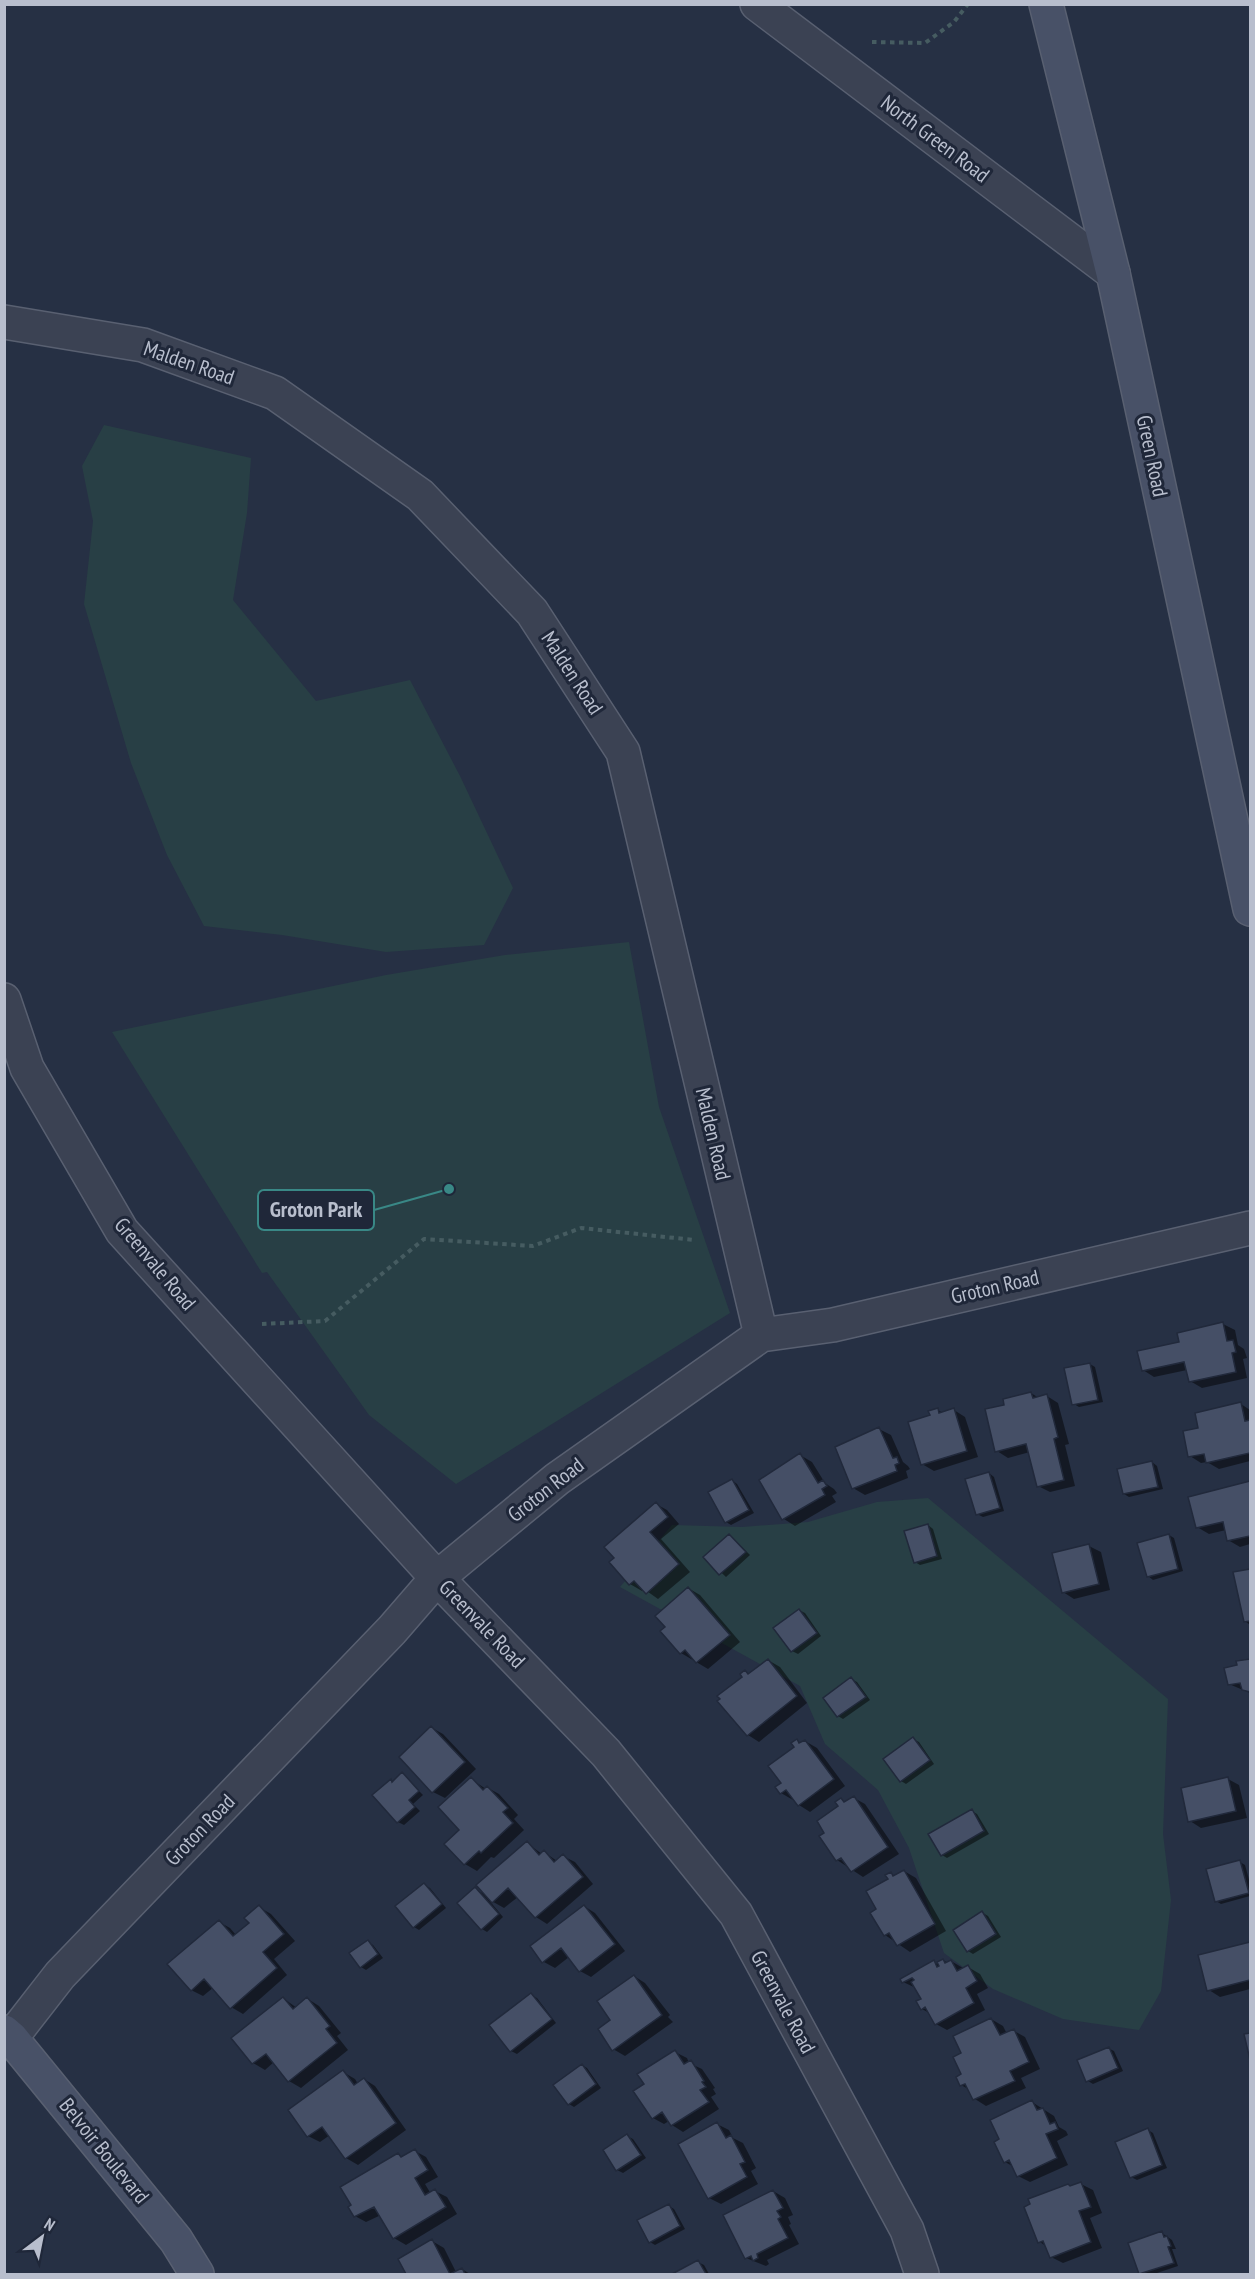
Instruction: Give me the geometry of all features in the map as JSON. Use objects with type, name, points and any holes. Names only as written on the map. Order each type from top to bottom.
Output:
[{"type":"main road","name":"Green Road","points":[[1046,4],[1113,273],[1251,909]]},
{"type":"main road","name":"Belvoir Boulevard","points":[[8,2035],[176,2240],[197,2274]]},
{"type":"street","name":"North Green Road","points":[[757,4],[1113,273]]},
{"type":"street","name":"Malden Road","points":[[4,322],[143,345],[275,393],[420,495],[532,612],[623,752],[761,1335]]},
{"type":"street","name":"Greenvale Road","points":[[4,1000],[27,1068],[122,1231],[437,1578],[606,1753],[736,1914],[907,2230],[922,2274]]},
{"type":"street","name":"Groton Road","points":[[8,2035],[60,1975],[392,1630],[437,1578],[557,1479],[761,1335],[844,1322],[1251,1228]]},
{"type":"path","points":[[872,42],[925,44],[954,22],[968,4]]},
{"type":"path","points":[[262,1324],[325,1321],[424,1239],[533,1246],[581,1228],[694,1240]]},
{"type":"green space","points":[[104,425],[251,458],[247,513],[233,600],[316,701],[410,680],[460,776],[513,888],[484,945],[386,952],[282,935],[204,926],[167,855],[131,763],[84,604],[93,521],[82,466]]},
{"type":"green space","points":[[629,942],[659,1107],[730,1313],[456,1484],[369,1415],[267,1272],[262,1273],[112,1032],[386,975],[505,955]]},
{"type":"green space","points":[[928,1498],[1168,1699],[1163,1834],[1171,1900],[1161,1991],[1139,2030],[1063,2019],[993,1989],[944,1953],[909,1848],[878,1790],[825,1744],[800,1686],[620,1587],[672,1525],[742,1527],[808,1522],[877,1502]]},
{"type":"building","points":[[1223,1322],[1227,1341],[1233,1340],[1236,1352],[1232,1353],[1236,1372],[1189,1382],[1184,1362],[1142,1371],[1137,1351],[1179,1342],[1177,1333]]},
{"type":"building","points":[[1090,1363],[1098,1400],[1072,1405],[1064,1368]]},
{"type":"building","points":[[1031,1392],[1033,1398],[1047,1394],[1058,1437],[1054,1439],[1064,1480],[1037,1487],[1026,1444],[995,1452],[985,1409],[1004,1405],[1003,1399]]},
{"type":"building","points":[[1241,1402],[1245,1421],[1250,1420],[1250,1453],[1206,1463],[1204,1454],[1188,1457],[1183,1431],[1198,1428],[1195,1413]]},
{"type":"building","points":[[938,1408],[939,1413],[954,1408],[967,1451],[921,1465],[908,1422],[930,1415],[928,1411]]},
{"type":"building","points":[[879,1427],[893,1458],[897,1457],[899,1463],[895,1465],[897,1471],[852,1489],[835,1447]]},
{"type":"building","points":[[800,1453],[818,1483],[823,1480],[827,1486],[822,1489],[825,1495],[782,1520],[759,1480]]},
{"type":"building","points":[[1152,1461],[1158,1487],[1123,1494],[1117,1469]]},
{"type":"building","points":[[989,1472],[1000,1508],[976,1515],[965,1479]]},
{"type":"building","points":[[732,1479],[749,1510],[725,1523],[708,1492]]},
{"type":"building","points":[[1250,1481],[1250,1536],[1227,1541],[1223,1522],[1196,1528],[1188,1497]]},
{"type":"building","points":[[656,1502],[668,1517],[650,1532],[679,1564],[646,1594],[634,1581],[629,1585],[609,1562],[614,1558],[604,1547]]},
{"type":"building","points":[[928,1524],[937,1556],[914,1563],[904,1531]]},
{"type":"building","points":[[729,1534],[746,1552],[719,1575],[703,1557]]},
{"type":"building","points":[[1169,1534],[1178,1569],[1147,1577],[1137,1543]]},
{"type":"building","points":[[1089,1544],[1099,1584],[1062,1593],[1052,1553]]},
{"type":"building","points":[[1250,1569],[1250,1621],[1244,1622],[1233,1572]]},
{"type":"building","points":[[688,1587],[730,1635],[696,1663],[685,1650],[680,1654],[660,1631],[665,1627],[655,1616]]},
{"type":"building","points":[[799,1609],[817,1633],[791,1652],[773,1628]]},
{"type":"building","points":[[768,1659],[797,1696],[747,1736],[717,1701],[720,1699],[717,1696],[742,1677],[740,1674],[745,1670],[748,1674]]},
{"type":"building","points":[[1250,1659],[1250,1692],[1242,1690],[1240,1683],[1228,1685],[1224,1668],[1237,1665],[1236,1661]]},
{"type":"building","points":[[851,1677],[866,1697],[837,1717],[823,1698]]},
{"type":"building","points":[[431,1726],[465,1762],[432,1793],[399,1757]]},
{"type":"building","points":[[913,1737],[930,1760],[900,1782],[883,1759]]},
{"type":"building","points":[[797,1739],[799,1743],[805,1740],[834,1779],[798,1806],[786,1790],[780,1794],[775,1787],[781,1783],[768,1766],[794,1747],[791,1743]]},
{"type":"building","points":[[402,1772],[419,1791],[409,1800],[415,1807],[397,1823],[372,1795],[391,1779],[392,1782]]},
{"type":"building","points":[[471,1777],[483,1790],[487,1786],[508,1808],[503,1812],[513,1823],[481,1853],[479,1851],[464,1865],[444,1844],[459,1830],[438,1807]]},
{"type":"building","points":[[1228,1777],[1236,1811],[1188,1822],[1181,1788]]},
{"type":"building","points":[[854,1796],[888,1847],[851,1872],[841,1858],[836,1861],[819,1836],[824,1833],[817,1821],[838,1806],[835,1802],[841,1798],[844,1802]]},
{"type":"building","points":[[972,1809],[984,1831],[941,1856],[928,1834]]},
{"type":"building","points":[[527,1841],[539,1855],[544,1850],[554,1862],[563,1854],[583,1877],[535,1918],[508,1888],[492,1903],[476,1885]]},
{"type":"building","points":[[1240,1860],[1249,1893],[1215,1902],[1206,1869]]},
{"type":"building","points":[[904,1870],[935,1924],[897,1946],[889,1933],[884,1936],[870,1913],[876,1909],[866,1891],[888,1879],[885,1875],[891,1872],[893,1876]]},
{"type":"building","points":[[424,1883],[442,1904],[413,1928],[395,1906]]},
{"type":"building","points":[[475,1887],[499,1914],[481,1930],[457,1903]]},
{"type":"building","points":[[259,1905],[284,1934],[263,1952],[277,1968],[230,2009],[204,1979],[191,1991],[167,1964],[219,1920],[233,1936],[249,1923],[244,1918]]},
{"type":"building","points":[[584,1905],[615,1944],[579,1972],[561,1948],[542,1963],[530,1946]]},
{"type":"building","points":[[982,1911],[996,1934],[967,1952],[953,1930]]},
{"type":"building","points":[[368,1940],[378,1954],[360,1968],[349,1953]]},
{"type":"building","points":[[1250,1942],[1250,1980],[1207,1991],[1198,1955]]},
{"type":"building","points":[[943,1959],[945,1963],[951,1960],[957,1971],[968,1965],[977,1981],[966,1988],[974,2003],[935,2025],[925,2007],[921,2010],[916,2001],[921,1999],[911,1982],[914,1980],[912,1978],[902,1983],[900,1979],[934,1960],[937,1967],[939,1966],[937,1962]]},
{"type":"building","points":[[634,1975],[662,2015],[612,2051],[598,2029],[610,2020],[597,2001]]},
{"type":"building","points":[[531,1993],[552,2019],[510,2052],[489,2025]]},
{"type":"building","points":[[283,1997],[293,2009],[307,1997],[330,2026],[326,2029],[337,2043],[288,2082],[266,2054],[252,2064],[231,2038]]},
{"type":"building","points":[[991,2018],[1000,2035],[1014,2029],[1029,2062],[1010,2071],[1015,2081],[973,2100],[965,2084],[960,2086],[956,2077],[961,2074],[953,2057],[961,2053],[953,2036]]},
{"type":"building","points":[[1250,2033],[1250,2060],[1244,2034]]},
{"type":"building","points":[[1109,2047],[1118,2068],[1086,2082],[1077,2060]]},
{"type":"building","points":[[675,2050],[684,2064],[691,2060],[704,2081],[702,2082],[706,2087],[700,2090],[709,2102],[671,2126],[662,2112],[652,2119],[633,2091],[644,2084],[637,2074]]},
{"type":"building","points":[[582,2064],[596,2084],[568,2105],[553,2085]]},
{"type":"building","points":[[343,2070],[354,2085],[364,2078],[396,2123],[345,2159],[322,2127],[307,2137],[288,2110]]},
{"type":"building","points":[[1032,2100],[1037,2110],[1043,2108],[1050,2124],[1055,2122],[1058,2129],[1046,2134],[1057,2158],[1017,2177],[1009,2160],[1004,2163],[994,2142],[999,2139],[990,2120]]},
{"type":"building","points":[[717,2122],[726,2138],[731,2135],[745,2162],[740,2164],[747,2177],[708,2199],[678,2144]]},
{"type":"building","points":[[1148,2128],[1162,2165],[1130,2178],[1115,2142]]},
{"type":"building","points":[[627,2134],[641,2155],[616,2171],[603,2150]]},
{"type":"building","points":[[415,2149],[428,2170],[415,2178],[425,2195],[435,2189],[446,2207],[393,2239],[374,2207],[354,2217],[348,2207],[351,2205],[340,2187],[398,2153],[401,2157]]},
{"type":"building","points":[[1081,2182],[1091,2207],[1079,2211],[1091,2242],[1050,2258],[1043,2241],[1038,2243],[1024,2207],[1030,2204],[1028,2199],[1068,2184],[1070,2186]]},
{"type":"building","points":[[773,2190],[783,2208],[777,2211],[781,2217],[778,2219],[788,2238],[757,2254],[758,2258],[753,2261],[751,2256],[745,2259],[723,2215]]},
{"type":"building","points":[[669,2204],[680,2226],[649,2243],[637,2220]]},
{"type":"building","points":[[1162,2231],[1171,2246],[1168,2247],[1174,2263],[1139,2274],[1128,2243]]},
{"type":"building","points":[[432,2239],[450,2274],[406,2274],[398,2259]]},
{"type":"building","points":[[698,2260],[706,2274],[672,2274]]},
{"type":"building","points":[[462,2268],[465,2274],[450,2274]]},
{"type":"place","name":"Groton Park","points":[[449,1189]]}]
